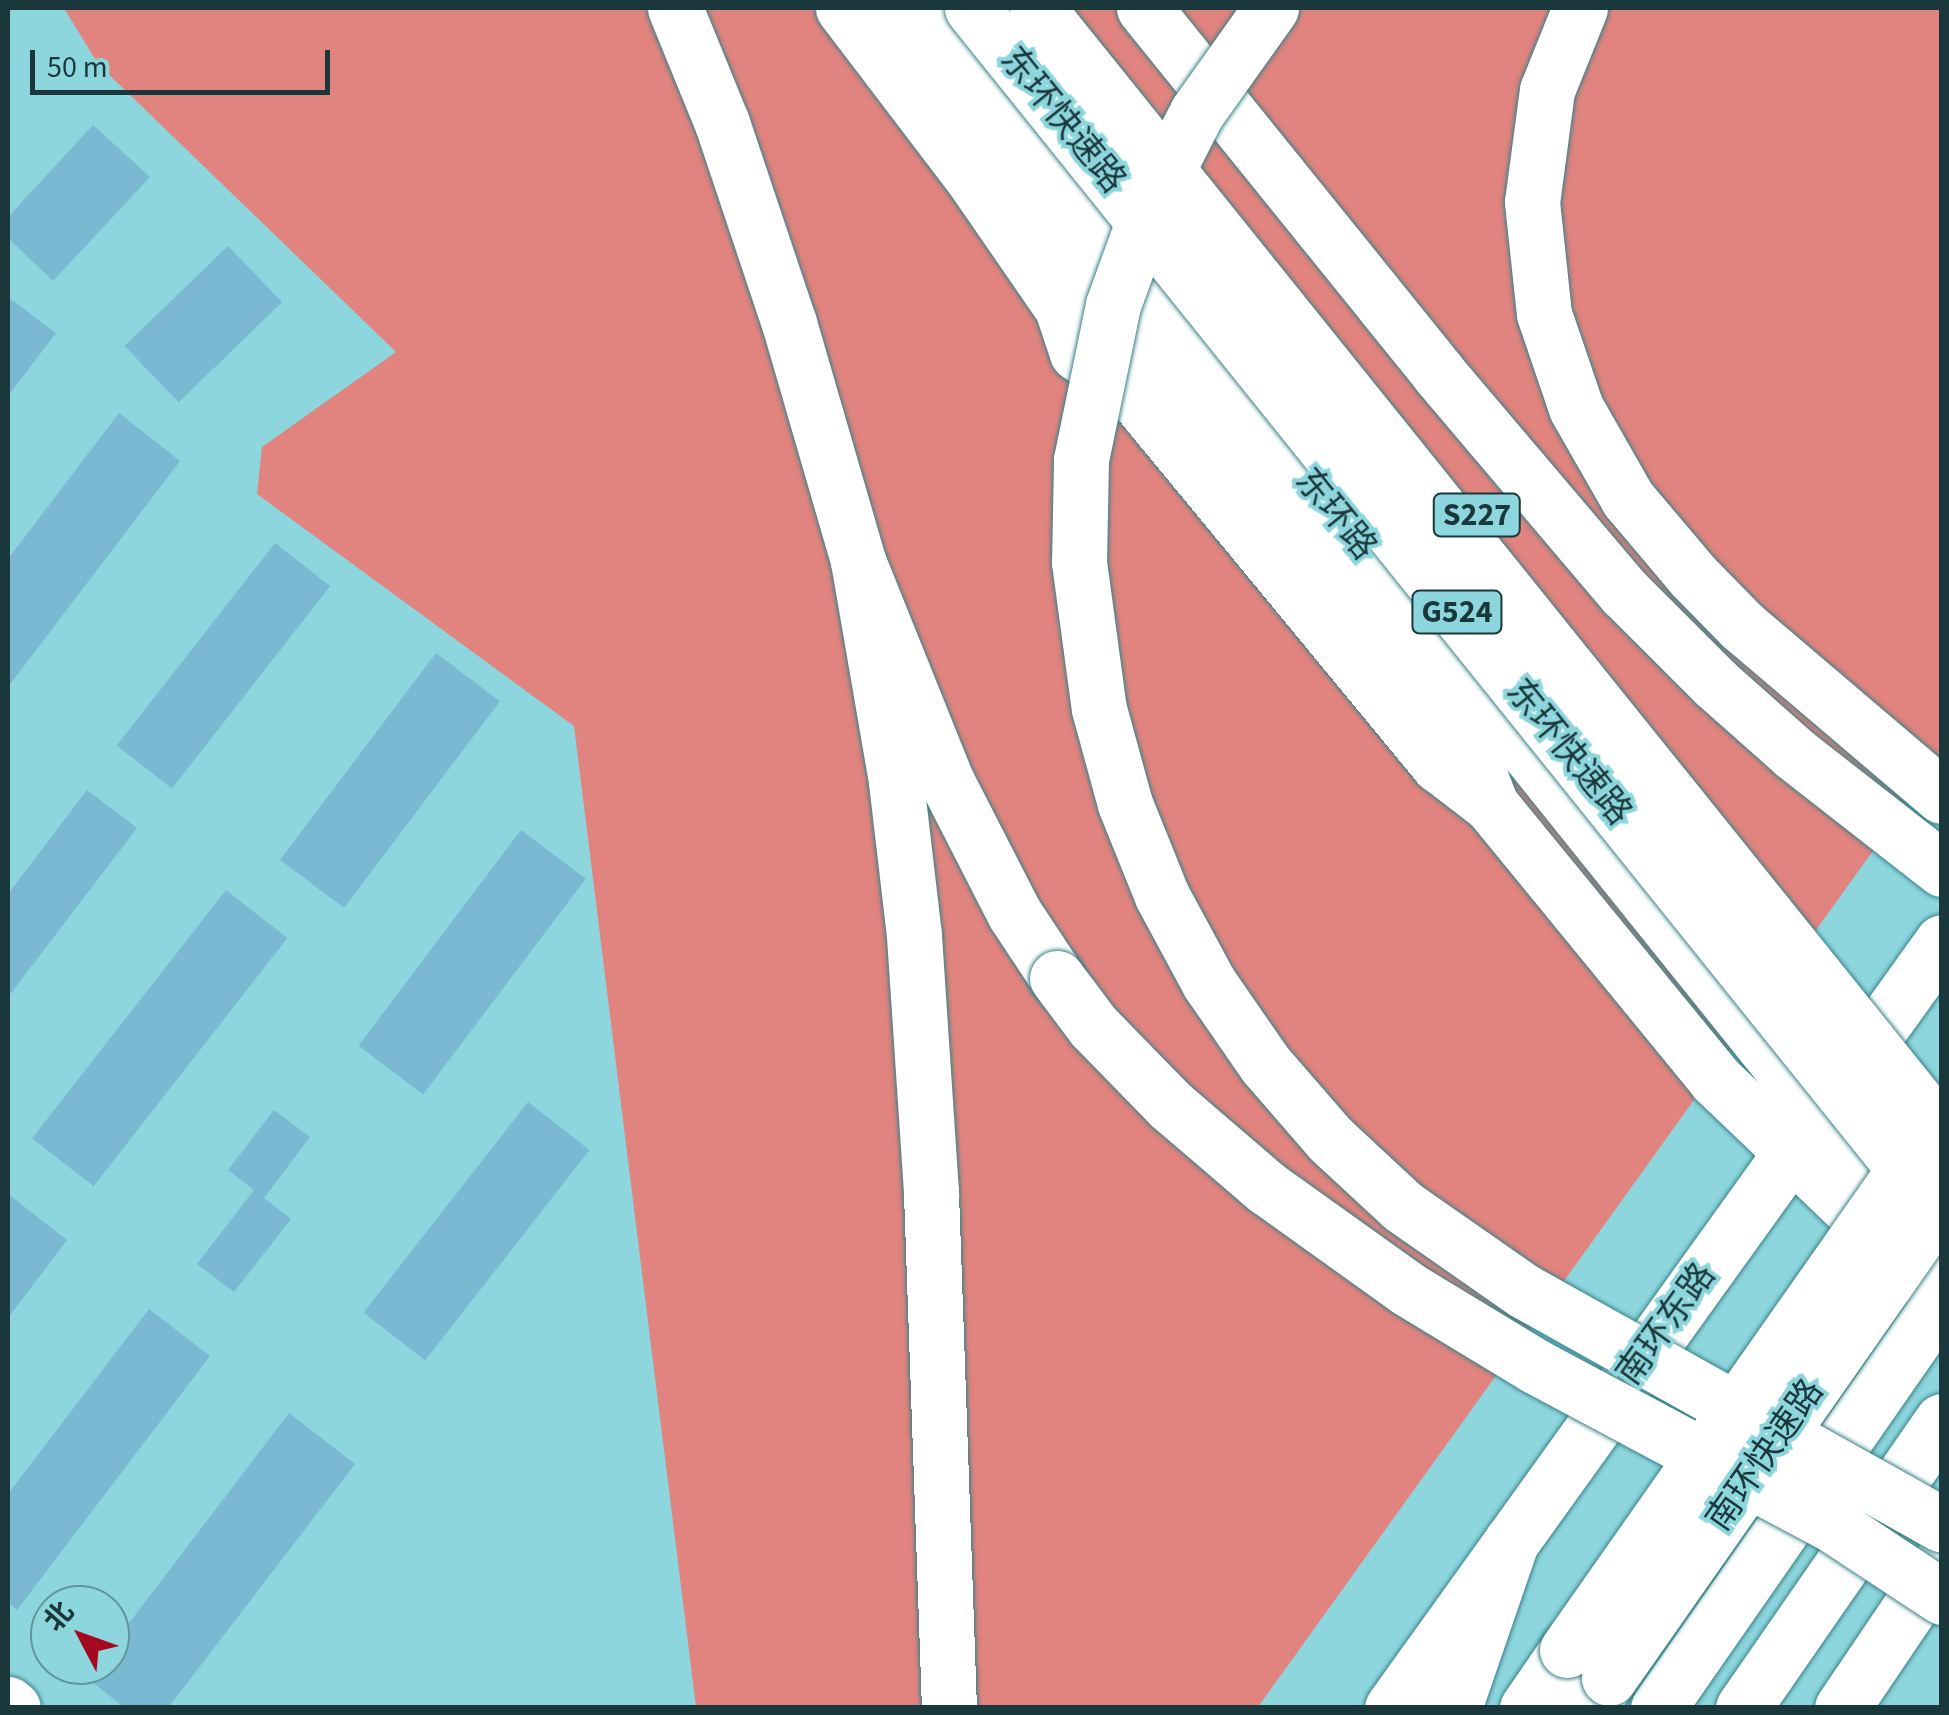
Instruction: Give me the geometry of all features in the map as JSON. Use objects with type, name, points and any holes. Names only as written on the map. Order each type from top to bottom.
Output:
[{"type":"main road","points":[[675,8],[722,123],[789,323],[858,561],[946,780],[1014,913],[1094,1026],[1170,1105],[1267,1188],[1408,1290],[1535,1366],[1836,1528],[1942,1597]]},
{"type":"main road","points":[[843,8],[971,176],[1052,293],[1077,353],[1127,387],[1439,765],[1491,804],[1716,1080],[1928,1211],[1942,1267]]},
{"type":"main road","points":[[890,8],[1467,742],[1491,804]]},
{"type":"main road","name":"东环路","points":[[931,8],[1803,1134]]},
{"type":"main road","name":"东环快速路","points":[[972,8],[1928,1211]]},
{"type":"main road","name":"东环快速路","points":[[1037,8],[1942,1133]]},
{"type":"main road","name":"S227","points":[[1071,8],[1942,1095]]},
{"type":"main road","points":[[1144,8],[1439,374],[1625,593],[1782,742],[1942,869]]},
{"type":"main road","points":[[1271,8],[1197,112],[1149,206],[1112,305],[1082,460],[1079,562],[1099,709],[1125,804],[1162,896],[1209,983],[1265,1064],[1330,1139],[1402,1206],[1524,1290],[1942,1525]]},
{"type":"main road","points":[[1580,8],[1548,90],[1532,202],[1544,314],[1576,408],[1628,499],[1693,576],[1755,638],[1942,796]]},
{"type":"main road","points":[[858,561],[896,782],[914,936],[931,1193],[949,1708]]},
{"type":"main road","name":"南环东路","points":[[1392,1708],[1942,942]]},
{"type":"main road","points":[[1527,1708],[1942,1117]]},
{"type":"main road","points":[[1803,1134],[1942,1299]]},
{"type":"main road","name":"南环快速路","points":[[1588,1708],[1928,1211],[1942,1157]]},
{"type":"main road","name":"南环快速路","points":[[1658,1708],[1942,1299]]},
{"type":"main road","points":[[1743,1708],[1942,1421]]},
{"type":"main road","points":[[1454,1708],[1511,1542]]},
{"type":"main road","points":[[1842,1708],[1942,1560]]},
{"type":"shaded area","points":[[64,8],[1941,8],[1941,756],[1258,1707],[696,1707],[574,726],[257,494],[262,447],[396,352],[98,64]]},
{"type":"building","points":[[93,125],[150,177],[53,281],[8,238],[8,217]]},
{"type":"building","points":[[228,246],[282,302],[179,402],[124,346]]},
{"type":"building","points":[[8,297],[56,333],[8,396]]},
{"type":"building","points":[[119,413],[180,461],[8,687],[8,559]]},
{"type":"building","points":[[275,543],[330,586],[172,789],[117,746]]},
{"type":"building","points":[[436,653],[500,701],[344,908],[280,860]]},
{"type":"building","points":[[87,790],[137,828],[8,997],[8,894]]},
{"type":"building","points":[[521,830],[586,879],[423,1094],[359,1046]]},
{"type":"building","points":[[226,890],[287,938],[94,1186],[32,1138]]},
{"type":"building","points":[[528,1102],[589,1150],[425,1360],[364,1312]]},
{"type":"building","points":[[274,1110],[310,1137],[264,1198],[291,1219],[234,1292],[197,1264],[254,1190],[228,1170]]},
{"type":"building","points":[[8,1194],[67,1240],[8,1318]]},
{"type":"building","points":[[149,1309],[210,1356],[36,1585],[30,1585],[30,1593],[17,1610],[8,1602],[8,1494]]},
{"type":"building","points":[[289,1413],[355,1464],[168,1708],[125,1708],[96,1685],[130,1685],[130,1622]]}]
